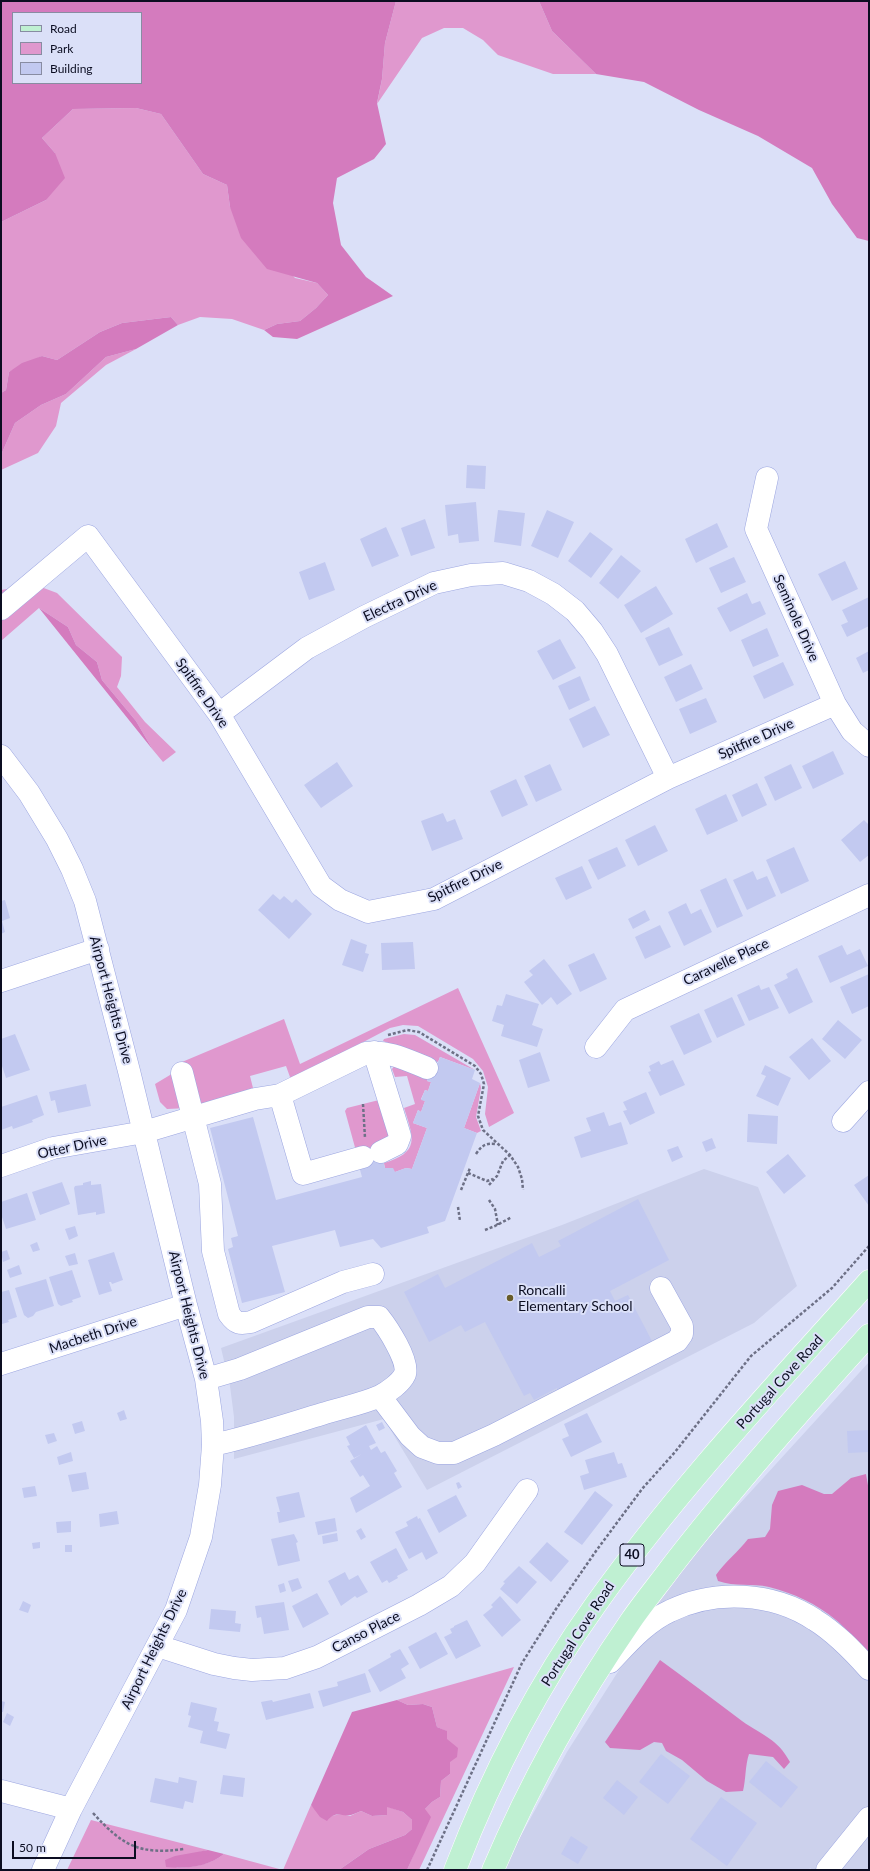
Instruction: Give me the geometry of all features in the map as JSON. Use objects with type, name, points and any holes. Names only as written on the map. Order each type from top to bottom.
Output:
[{"type":"main road","name":"Portugal Cove Road","points":[[455,1870],[470,1832],[495,1778],[531,1707],[595,1605],[632,1554],[698,1474],[869,1281]]},
{"type":"main road","points":[[493,1870],[532,1784],[590,1683],[631,1621],[702,1526],[787,1426],[869,1335]]},
{"type":"street","name":"Seminole Drive","points":[[767,478],[756,529],[835,704],[852,731],[869,746]]},
{"type":"street","name":"Spitfire Drive","points":[[1,609],[88,536],[219,714],[321,886],[340,900],[368,912],[434,899],[668,778],[835,704]]},
{"type":"street","name":"Electra Drive","points":[[219,714],[307,648],[371,614],[434,583],[471,575],[503,573],[529,581],[553,594],[576,611],[592,631],[607,654],[668,778]]},
{"type":"street","name":"Airport Heights Drive","points":[[5,769],[44,816],[72,869],[85,901],[144,1132],[186,1305],[206,1379],[212,1421],[213,1444],[210,1485],[201,1537],[176,1610],[71,1809],[43,1870]]},
{"type":"street","name":"Caravelle Place","points":[[596,1047],[625,1010],[869,895]]},
{"type":"street","points":[[1,981],[98,949]]},
{"type":"street","points":[[378,1045],[389,1053],[427,1068]]},
{"type":"street","points":[[280,1094],[303,1174],[370,1150],[397,1144],[400,1136],[378,1045]]},
{"type":"street","name":"Otter Drive","points":[[1,1166],[53,1148],[144,1132],[255,1099],[280,1094],[378,1045]]},
{"type":"street","points":[[182,1074],[210,1184],[213,1251],[229,1314],[234,1322],[240,1324],[251,1322],[343,1282],[373,1274]]},
{"type":"street","points":[[843,1121],[869,1092]]},
{"type":"street","points":[[380,1396],[410,1436],[422,1447],[438,1452],[454,1452],[494,1435],[677,1341],[682,1334],[682,1326],[661,1288]]},
{"type":"street","name":"Macbeth Drive","points":[[1,1364],[186,1305]]},
{"type":"street","points":[[206,1379],[240,1369],[355,1321],[368,1317],[379,1316],[403,1357],[405,1367],[405,1374],[400,1381],[380,1396],[252,1435],[213,1444]]},
{"type":"street","name":"Canso Place","points":[[158,1646],[220,1665],[252,1670],[285,1668],[317,1657],[419,1605],[451,1586],[475,1563],[527,1490]]},
{"type":"street","points":[[590,1683],[639,1632],[669,1611],[696,1601],[718,1597],[746,1597],[766,1600],[791,1607],[815,1619],[838,1637],[869,1669]]},
{"type":"street","points":[[1,1791],[71,1809]]},
{"type":"street","points":[[827,1870],[869,1818]]},
{"type":"path","points":[[378,1045],[395,1032],[407,1030],[419,1032],[475,1066],[481,1074],[484,1084],[478,1116],[483,1130],[496,1144],[510,1155],[518,1167],[522,1179],[523,1190]]},
{"type":"path","points":[[363,1104],[370,1150]]},
{"type":"path","points":[[476,1154],[480,1148],[486,1144],[496,1144]]},
{"type":"path","points":[[489,1185],[497,1176],[503,1161],[510,1155]]},
{"type":"path","points":[[461,1190],[470,1168]]},
{"type":"path","points":[[468,1173],[486,1181],[493,1179]]},
{"type":"path","points":[[489,1200],[495,1209],[498,1225]]},
{"type":"path","points":[[458,1207],[460,1221]]},
{"type":"path","points":[[485,1230],[512,1217]]},
{"type":"path","points":[[93,1813],[109,1832],[127,1844],[151,1851],[184,1849]]},
{"type":"shaded area","points":[[1,1],[396,1],[385,43],[382,79],[377,103],[386,144],[374,159],[337,178],[333,203],[341,245],[366,277],[393,296],[297,339],[273,337],[264,330],[277,324],[300,321],[316,308],[328,295],[317,283],[267,269],[241,238],[230,207],[227,185],[203,174],[161,114],[136,108],[73,109],[42,138],[55,153],[65,178],[46,200],[1,222]]},
{"type":"shaded area","points":[[539,1],[869,1],[869,241],[857,238],[832,204],[812,168],[758,136],[699,110],[644,82],[596,74],[552,31]]},
{"type":"shaded area","points":[[171,317],[178,325],[136,349],[106,357],[66,394],[41,405],[15,423],[1,455],[1,393],[6,390],[9,372],[22,363],[42,356],[57,360],[100,332],[122,323]]},
{"type":"shaded area","points":[[39,608],[68,627],[76,645],[97,662],[102,680],[136,721],[153,750]]},
{"type":"shaded area","points":[[704,1169],[758,1187],[797,1286],[754,1323],[427,1490],[384,1419],[234,1459],[234,1417],[230,1386],[221,1348],[562,1225]]},
{"type":"shaded area","points":[[869,1362],[869,1870],[812,1870],[810,1868],[809,1870],[502,1870],[567,1752],[626,1659],[662,1594],[692,1556]]},
{"type":"shaded area","points":[[866,1474],[869,1491],[869,1652],[829,1614],[787,1592],[769,1587],[731,1584],[718,1581],[716,1575],[748,1539],[765,1537],[770,1529],[772,1505],[778,1491],[802,1485],[824,1494],[832,1494],[851,1478]]},
{"type":"shaded area","points":[[660,1660],[742,1721],[775,1742],[790,1762],[784,1769],[773,1757],[749,1754],[743,1791],[726,1792],[707,1781],[682,1760],[666,1751],[662,1743],[654,1742],[640,1750],[610,1748],[605,1742]]},
{"type":"shaded area","points":[[397,1700],[408,1705],[423,1704],[432,1707],[437,1727],[447,1731],[447,1739],[458,1748],[457,1757],[450,1762],[450,1774],[441,1781],[440,1797],[425,1809],[431,1817],[407,1870],[339,1870],[369,1849],[405,1835],[412,1829],[412,1820],[403,1812],[387,1807],[387,1815],[372,1816],[361,1811],[351,1815],[336,1815],[327,1821],[320,1817],[311,1805],[352,1712]]},
{"type":"shaded area","points":[[208,1850],[224,1854],[211,1862],[196,1866],[181,1868],[166,1867],[165,1860],[175,1856]]},
{"type":"green space","points":[[396,1],[539,1],[552,31],[596,74],[553,74],[498,55],[483,40],[463,28],[444,28],[422,38],[377,104],[382,79],[385,43]]},
{"type":"green space","points":[[136,108],[161,114],[203,174],[227,185],[230,207],[295,278],[317,283],[328,295],[316,308],[300,321],[277,324],[264,330],[232,319],[200,317],[178,325],[171,317],[122,323],[100,332],[57,360],[42,356],[9,372],[6,390],[1,393],[1,222],[46,200],[55,153],[42,138],[73,109]]},
{"type":"green space","points":[[136,349],[106,365],[61,403],[56,426],[38,453],[1,470],[1,455],[15,423],[41,405],[66,394],[106,357]]},
{"type":"green space","points":[[41,587],[57,593],[122,657],[121,676],[117,687],[145,722],[176,752],[163,762],[153,750],[136,721],[102,680],[97,662],[76,645],[68,627],[39,608],[1,641],[1,590],[7,589],[24,591]]},
{"type":"green space","points":[[458,988],[514,1113],[489,1127],[485,1114],[488,1087],[483,1071],[473,1059],[418,1026],[403,1025],[390,1028],[293,1079],[290,1077],[286,1066],[250,1076],[253,1088],[249,1092],[209,1103],[177,1109],[167,1109],[160,1102],[155,1084],[170,1075],[182,1062],[284,1019],[300,1064]]},
{"type":"green space","points":[[404,1034],[415,1035],[475,1070],[440,1057],[438,1062],[383,1041],[384,1039]]},
{"type":"green space","points":[[395,1065],[428,1076],[427,1081],[431,1082],[428,1091],[425,1090],[421,1099],[425,1101],[421,1112],[418,1110],[413,1123],[427,1128],[412,1169],[406,1168],[395,1172],[385,1168],[384,1163],[396,1159],[409,1149],[412,1136],[404,1108],[415,1104],[407,1076],[395,1077],[392,1069]]},
{"type":"green space","points":[[480,1083],[481,1088],[476,1117],[481,1131],[477,1133],[464,1128]]},
{"type":"green space","points":[[379,1100],[390,1137],[379,1146],[356,1151],[345,1111],[347,1108]]},
{"type":"green space","points":[[514,1667],[419,1870],[407,1870],[413,1856],[425,1809],[440,1797],[441,1781],[450,1774],[446,1731],[437,1727],[432,1707],[423,1704],[408,1705],[397,1700]]},
{"type":"green space","points":[[311,1805],[331,1816],[341,1814],[350,1816],[361,1811],[372,1816],[387,1815],[386,1806],[403,1812],[412,1820],[412,1829],[405,1835],[369,1849],[339,1870],[283,1870]]},
{"type":"green space","points":[[91,1820],[208,1850],[192,1854],[176,1868],[207,1863],[224,1854],[283,1870],[67,1870]]},
{"type":"building","points":[[467,465],[486,466],[485,489],[466,488]]},
{"type":"building","points":[[476,502],[479,541],[459,543],[458,534],[448,536],[445,505]]},
{"type":"building","points":[[498,510],[525,513],[521,546],[494,542]]},
{"type":"building","points":[[547,510],[574,522],[558,558],[531,546]]},
{"type":"building","points":[[425,519],[435,548],[411,556],[401,528]]},
{"type":"building","points":[[717,523],[728,547],[696,563],[685,539]]},
{"type":"building","points":[[386,527],[399,556],[372,567],[360,539]]},
{"type":"building","points":[[590,532],[613,549],[591,578],[568,561]]},
{"type":"building","points":[[621,555],[641,571],[618,599],[599,583]]},
{"type":"building","points":[[734,557],[746,582],[721,593],[709,568]]},
{"type":"building","points":[[845,561],[858,589],[832,601],[818,574]]},
{"type":"building","points":[[325,562],[335,590],[309,600],[299,572]]},
{"type":"building","points":[[656,586],[673,614],[641,633],[624,605]]},
{"type":"building","points":[[747,593],[752,604],[760,601],[766,614],[730,632],[717,608]]},
{"type":"building","points":[[869,597],[869,626],[847,637],[841,625],[848,622],[842,610]]},
{"type":"building","points":[[669,627],[683,655],[659,666],[645,638]]},
{"type":"building","points":[[767,628],[779,656],[753,667],[741,640]]},
{"type":"building","points":[[560,639],[576,668],[553,680],[537,651]]},
{"type":"building","points":[[869,651],[869,670],[863,673],[856,658]]},
{"type":"building","points":[[783,662],[794,685],[764,699],[753,676]]},
{"type":"building","points":[[691,664],[703,689],[676,702],[664,677]]},
{"type":"building","points":[[580,676],[590,700],[569,710],[558,686]]},
{"type":"building","points":[[706,698],[717,722],[690,734],[679,709]]},
{"type":"building","points":[[595,706],[610,735],[583,748],[569,719]]},
{"type":"building","points":[[833,751],[844,774],[813,789],[802,766]]},
{"type":"building","points":[[337,762],[353,786],[321,808],[304,785]]},
{"type":"building","points":[[550,764],[562,790],[536,802],[524,776]]},
{"type":"building","points":[[791,764],[802,788],[775,801],[764,777]]},
{"type":"building","points":[[516,779],[528,805],[502,817],[490,791]]},
{"type":"building","points":[[757,783],[767,805],[742,817],[732,795]]},
{"type":"building","points":[[726,794],[738,821],[707,835],[695,809]]},
{"type":"building","points":[[443,813],[447,822],[455,819],[463,839],[432,851],[421,821]]},
{"type":"building","points":[[864,820],[869,825],[869,855],[860,862],[841,840]]},
{"type":"building","points":[[655,825],[668,851],[638,866],[625,840]]},
{"type":"building","points":[[617,847],[626,866],[598,880],[588,860]]},
{"type":"building","points":[[794,847],[809,881],[781,894],[766,860]]},
{"type":"building","points":[[582,866],[592,888],[566,900],[555,878]]},
{"type":"building","points":[[753,871],[757,880],[767,876],[776,896],[747,910],[733,880]]},
{"type":"building","points":[[726,878],[743,916],[717,928],[700,890]]},
{"type":"building","points":[[273,894],[280,900],[284,896],[292,903],[296,899],[312,914],[289,939],[258,910]]},
{"type":"building","points":[[5,900],[10,918],[2,921],[5,932],[1,934],[1,901]]},
{"type":"building","points":[[686,903],[691,914],[701,909],[712,932],[684,946],[668,912]]},
{"type":"building","points":[[645,910],[650,920],[633,929],[628,919]]},
{"type":"building","points":[[660,925],[671,947],[645,959],[635,937]]},
{"type":"building","points":[[351,939],[367,945],[365,953],[369,954],[363,972],[342,965]]},
{"type":"building","points":[[413,942],[415,969],[382,970],[381,943]]},
{"type":"building","points":[[842,945],[847,955],[860,949],[868,966],[830,983],[818,956]]},
{"type":"building","points":[[594,953],[607,979],[580,992],[568,965]]},
{"type":"building","points":[[544,959],[572,994],[557,1005],[551,997],[542,1005],[524,982],[533,975],[529,971]]},
{"type":"building","points":[[797,968],[813,1002],[789,1014],[774,985],[788,978],[786,974]]},
{"type":"building","points":[[869,974],[869,1006],[852,1014],[840,987]]},
{"type":"building","points":[[759,985],[761,990],[769,987],[779,1008],[749,1021],[737,995]]},
{"type":"building","points":[[506,994],[539,1004],[532,1025],[543,1029],[537,1047],[501,1036],[504,1025],[492,1021],[497,1005],[502,1006]]},
{"type":"building","points":[[732,997],[745,1025],[717,1038],[704,1010]]},
{"type":"building","points":[[699,1013],[712,1042],[684,1055],[670,1026]]},
{"type":"building","points":[[838,1020],[862,1040],[845,1059],[822,1039]]},
{"type":"building","points":[[15,1034],[30,1070],[6,1078],[1,1063],[1,1039]]},
{"type":"building","points":[[812,1038],[831,1061],[809,1080],[789,1057]]},
{"type":"building","points":[[540,1052],[550,1081],[528,1088],[519,1060]]},
{"type":"building","points":[[440,1057],[475,1070],[472,1079],[480,1083],[464,1128],[477,1133],[445,1221],[427,1227],[429,1233],[381,1248],[373,1239],[340,1247],[335,1230],[272,1246],[285,1292],[242,1303],[228,1249],[233,1247],[231,1238],[238,1236],[210,1128],[253,1117],[276,1200],[362,1177],[359,1166],[362,1150],[379,1146],[385,1168],[393,1168],[395,1172],[406,1168],[412,1169],[427,1128],[413,1123],[418,1110],[421,1112],[425,1101],[421,1100],[425,1090],[428,1091],[431,1082],[427,1081],[432,1067],[436,1068]]},
{"type":"building","points":[[673,1060],[685,1085],[660,1096],[648,1072],[651,1071],[649,1066],[659,1061],[661,1065]]},
{"type":"building","points":[[765,1065],[791,1078],[778,1106],[756,1096],[766,1076],[761,1074]]},
{"type":"building","points":[[86,1084],[91,1106],[58,1113],[55,1100],[51,1101],[49,1092]]},
{"type":"building","points":[[646,1092],[655,1113],[630,1125],[623,1111],[627,1110],[623,1102]]},
{"type":"building","points":[[37,1095],[44,1115],[32,1120],[33,1122],[13,1129],[12,1126],[1,1130],[1,1107]]},
{"type":"building","points":[[604,1112],[609,1126],[621,1122],[628,1144],[581,1158],[574,1137],[591,1131],[586,1118]]},
{"type":"building","points":[[748,1114],[778,1116],[777,1144],[747,1142]]},
{"type":"building","points":[[712,1138],[716,1148],[706,1152],[702,1142]]},
{"type":"building","points":[[678,1146],[683,1157],[672,1162],[667,1150]]},
{"type":"building","points":[[788,1154],[806,1176],[784,1194],[766,1172]]},
{"type":"building","points":[[869,1175],[869,1206],[854,1185]]},
{"type":"building","points":[[91,1181],[91,1185],[101,1184],[105,1213],[96,1215],[96,1212],[78,1215],[74,1188],[75,1186],[83,1185],[83,1183]]},
{"type":"building","points":[[62,1182],[70,1204],[40,1215],[32,1192]]},
{"type":"building","points":[[27,1193],[36,1220],[6,1229],[1,1214],[1,1202]]},
{"type":"building","name":"Roncalli Elementary School","points":[[638,1199],[669,1260],[610,1291],[615,1301],[628,1295],[654,1345],[560,1394],[557,1388],[534,1400],[530,1393],[524,1396],[485,1322],[465,1332],[461,1325],[429,1342],[404,1292],[438,1274],[445,1288],[532,1243],[539,1257],[561,1246],[558,1241]]},
{"type":"building","points":[[75,1226],[78,1236],[69,1240],[65,1229]]},
{"type":"building","points":[[37,1242],[40,1250],[33,1252],[30,1245]]},
{"type":"building","points":[[7,1250],[10,1259],[3,1262],[1,1252]]},
{"type":"building","points":[[114,1252],[123,1280],[112,1284],[109,1282],[112,1291],[99,1295],[88,1260]]},
{"type":"building","points":[[75,1253],[78,1264],[69,1266],[65,1256]]},
{"type":"building","points":[[19,1265],[22,1274],[10,1278],[7,1270]]},
{"type":"building","points":[[72,1270],[81,1297],[72,1300],[73,1302],[61,1306],[58,1304],[49,1277]]},
{"type":"building","points":[[46,1279],[54,1306],[36,1312],[33,1316],[28,1318],[24,1315],[15,1288]]},
{"type":"building","points":[[9,1290],[17,1317],[2,1324],[1,1292]]},
{"type":"building","points":[[124,1410],[127,1419],[120,1421],[117,1413]]},
{"type":"building","points":[[587,1413],[602,1442],[571,1457],[562,1439],[569,1436],[564,1424]]},
{"type":"building","points":[[82,1421],[85,1431],[75,1434],[72,1424]]},
{"type":"building","points":[[382,1422],[385,1428],[379,1431],[376,1425]]},
{"type":"building","points":[[366,1425],[376,1443],[369,1446],[371,1450],[377,1446],[381,1453],[385,1451],[397,1471],[394,1473],[402,1487],[356,1513],[350,1498],[370,1486],[363,1475],[360,1477],[350,1461],[362,1454],[354,1458],[347,1446],[350,1445],[346,1437]]},
{"type":"building","points":[[869,1430],[869,1452],[848,1453],[847,1431]]},
{"type":"building","points":[[54,1433],[57,1441],[48,1444],[45,1435]]},
{"type":"building","points":[[71,1452],[73,1461],[59,1465],[57,1457]]},
{"type":"building","points":[[614,1452],[618,1464],[622,1463],[627,1477],[584,1490],[580,1476],[589,1473],[585,1460]]},
{"type":"building","points":[[86,1472],[89,1489],[72,1492],[68,1475]]},
{"type":"building","points":[[459,1482],[462,1487],[458,1489],[456,1483]]},
{"type":"building","points":[[35,1486],[37,1496],[24,1498],[22,1488]]},
{"type":"building","points":[[595,1491],[613,1505],[582,1545],[564,1532]]},
{"type":"building","points":[[299,1492],[305,1517],[279,1523],[277,1512],[280,1512],[276,1497]]},
{"type":"building","points":[[456,1495],[467,1516],[439,1533],[427,1510]]},
{"type":"building","points":[[117,1511],[119,1524],[100,1527],[99,1514]]},
{"type":"building","points":[[417,1516],[418,1519],[420,1518],[438,1553],[426,1560],[422,1552],[409,1559],[395,1532],[408,1526],[406,1522]]},
{"type":"building","points":[[335,1518],[337,1531],[318,1535],[315,1522]]},
{"type":"building","points":[[71,1521],[71,1532],[57,1533],[56,1522]]},
{"type":"building","points":[[361,1528],[366,1537],[361,1540],[356,1531]]},
{"type":"building","points":[[337,1533],[338,1541],[323,1544],[322,1536]]},
{"type":"building","points":[[294,1534],[298,1542],[296,1543],[300,1561],[278,1566],[271,1539]]},
{"type":"building","points":[[40,1542],[40,1548],[33,1549],[32,1543]]},
{"type":"building","points":[[547,1542],[569,1561],[551,1582],[529,1562]]},
{"type":"building","points":[[65,1545],[72,1545],[72,1552],[65,1552]]},
{"type":"building","points":[[396,1548],[408,1570],[397,1576],[398,1578],[389,1583],[387,1580],[382,1583],[370,1562]]},
{"type":"building","points":[[519,1566],[537,1582],[517,1604],[500,1589],[505,1583],[503,1582]]},
{"type":"building","points":[[345,1572],[349,1580],[358,1575],[368,1592],[357,1598],[355,1596],[341,1606],[328,1581]]},
{"type":"building","points":[[298,1578],[302,1588],[292,1592],[288,1581]]},
{"type":"building","points":[[284,1583],[286,1591],[280,1593],[278,1585]]},
{"type":"building","points":[[317,1593],[329,1614],[303,1628],[292,1606]]},
{"type":"building","points":[[500,1596],[521,1620],[502,1637],[483,1615],[493,1607],[491,1605]]},
{"type":"building","points":[[23,1601],[31,1605],[28,1613],[19,1610]]},
{"type":"building","points":[[284,1602],[289,1630],[264,1634],[261,1617],[257,1618],[255,1606]]},
{"type":"building","points":[[211,1609],[236,1611],[235,1623],[241,1624],[240,1632],[209,1629]]},
{"type":"building","points":[[467,1620],[481,1646],[456,1659],[444,1637],[452,1633],[450,1629],[454,1626]]},
{"type":"building","points":[[436,1632],[448,1654],[420,1669],[408,1647]]},
{"type":"building","points":[[400,1649],[409,1664],[401,1669],[406,1678],[380,1692],[368,1670],[391,1657],[390,1654]]},
{"type":"building","points":[[365,1673],[371,1692],[323,1707],[318,1691],[338,1686],[337,1682]]},
{"type":"building","points":[[310,1693],[314,1708],[266,1720],[261,1702],[272,1700],[273,1702]]},
{"type":"building","points":[[1,1701],[5,1702],[3,1712],[1,1712]]},
{"type":"building","points":[[191,1702],[217,1708],[214,1721],[219,1722],[217,1731],[230,1734],[226,1749],[200,1743],[203,1731],[188,1727],[191,1716],[188,1715]]},
{"type":"building","points":[[7,1713],[14,1717],[10,1726],[3,1722]]},
{"type":"building","points":[[661,1754],[690,1776],[668,1804],[639,1782]]},
{"type":"building","points":[[766,1761],[798,1787],[781,1808],[749,1782]]},
{"type":"building","points":[[223,1775],[245,1778],[243,1797],[220,1794]]},
{"type":"building","points":[[179,1777],[197,1781],[193,1803],[185,1801],[183,1809],[150,1802],[155,1778],[178,1783]]},
{"type":"building","points":[[617,1780],[638,1797],[624,1815],[603,1798]]},
{"type":"building","points":[[721,1797],[757,1823],[727,1866],[690,1839]]},
{"type":"building","points":[[571,1836],[588,1847],[578,1864],[561,1854]]},
{"type":"place","name":"Roncalli Elementary School","points":[[510,1298]]}]
